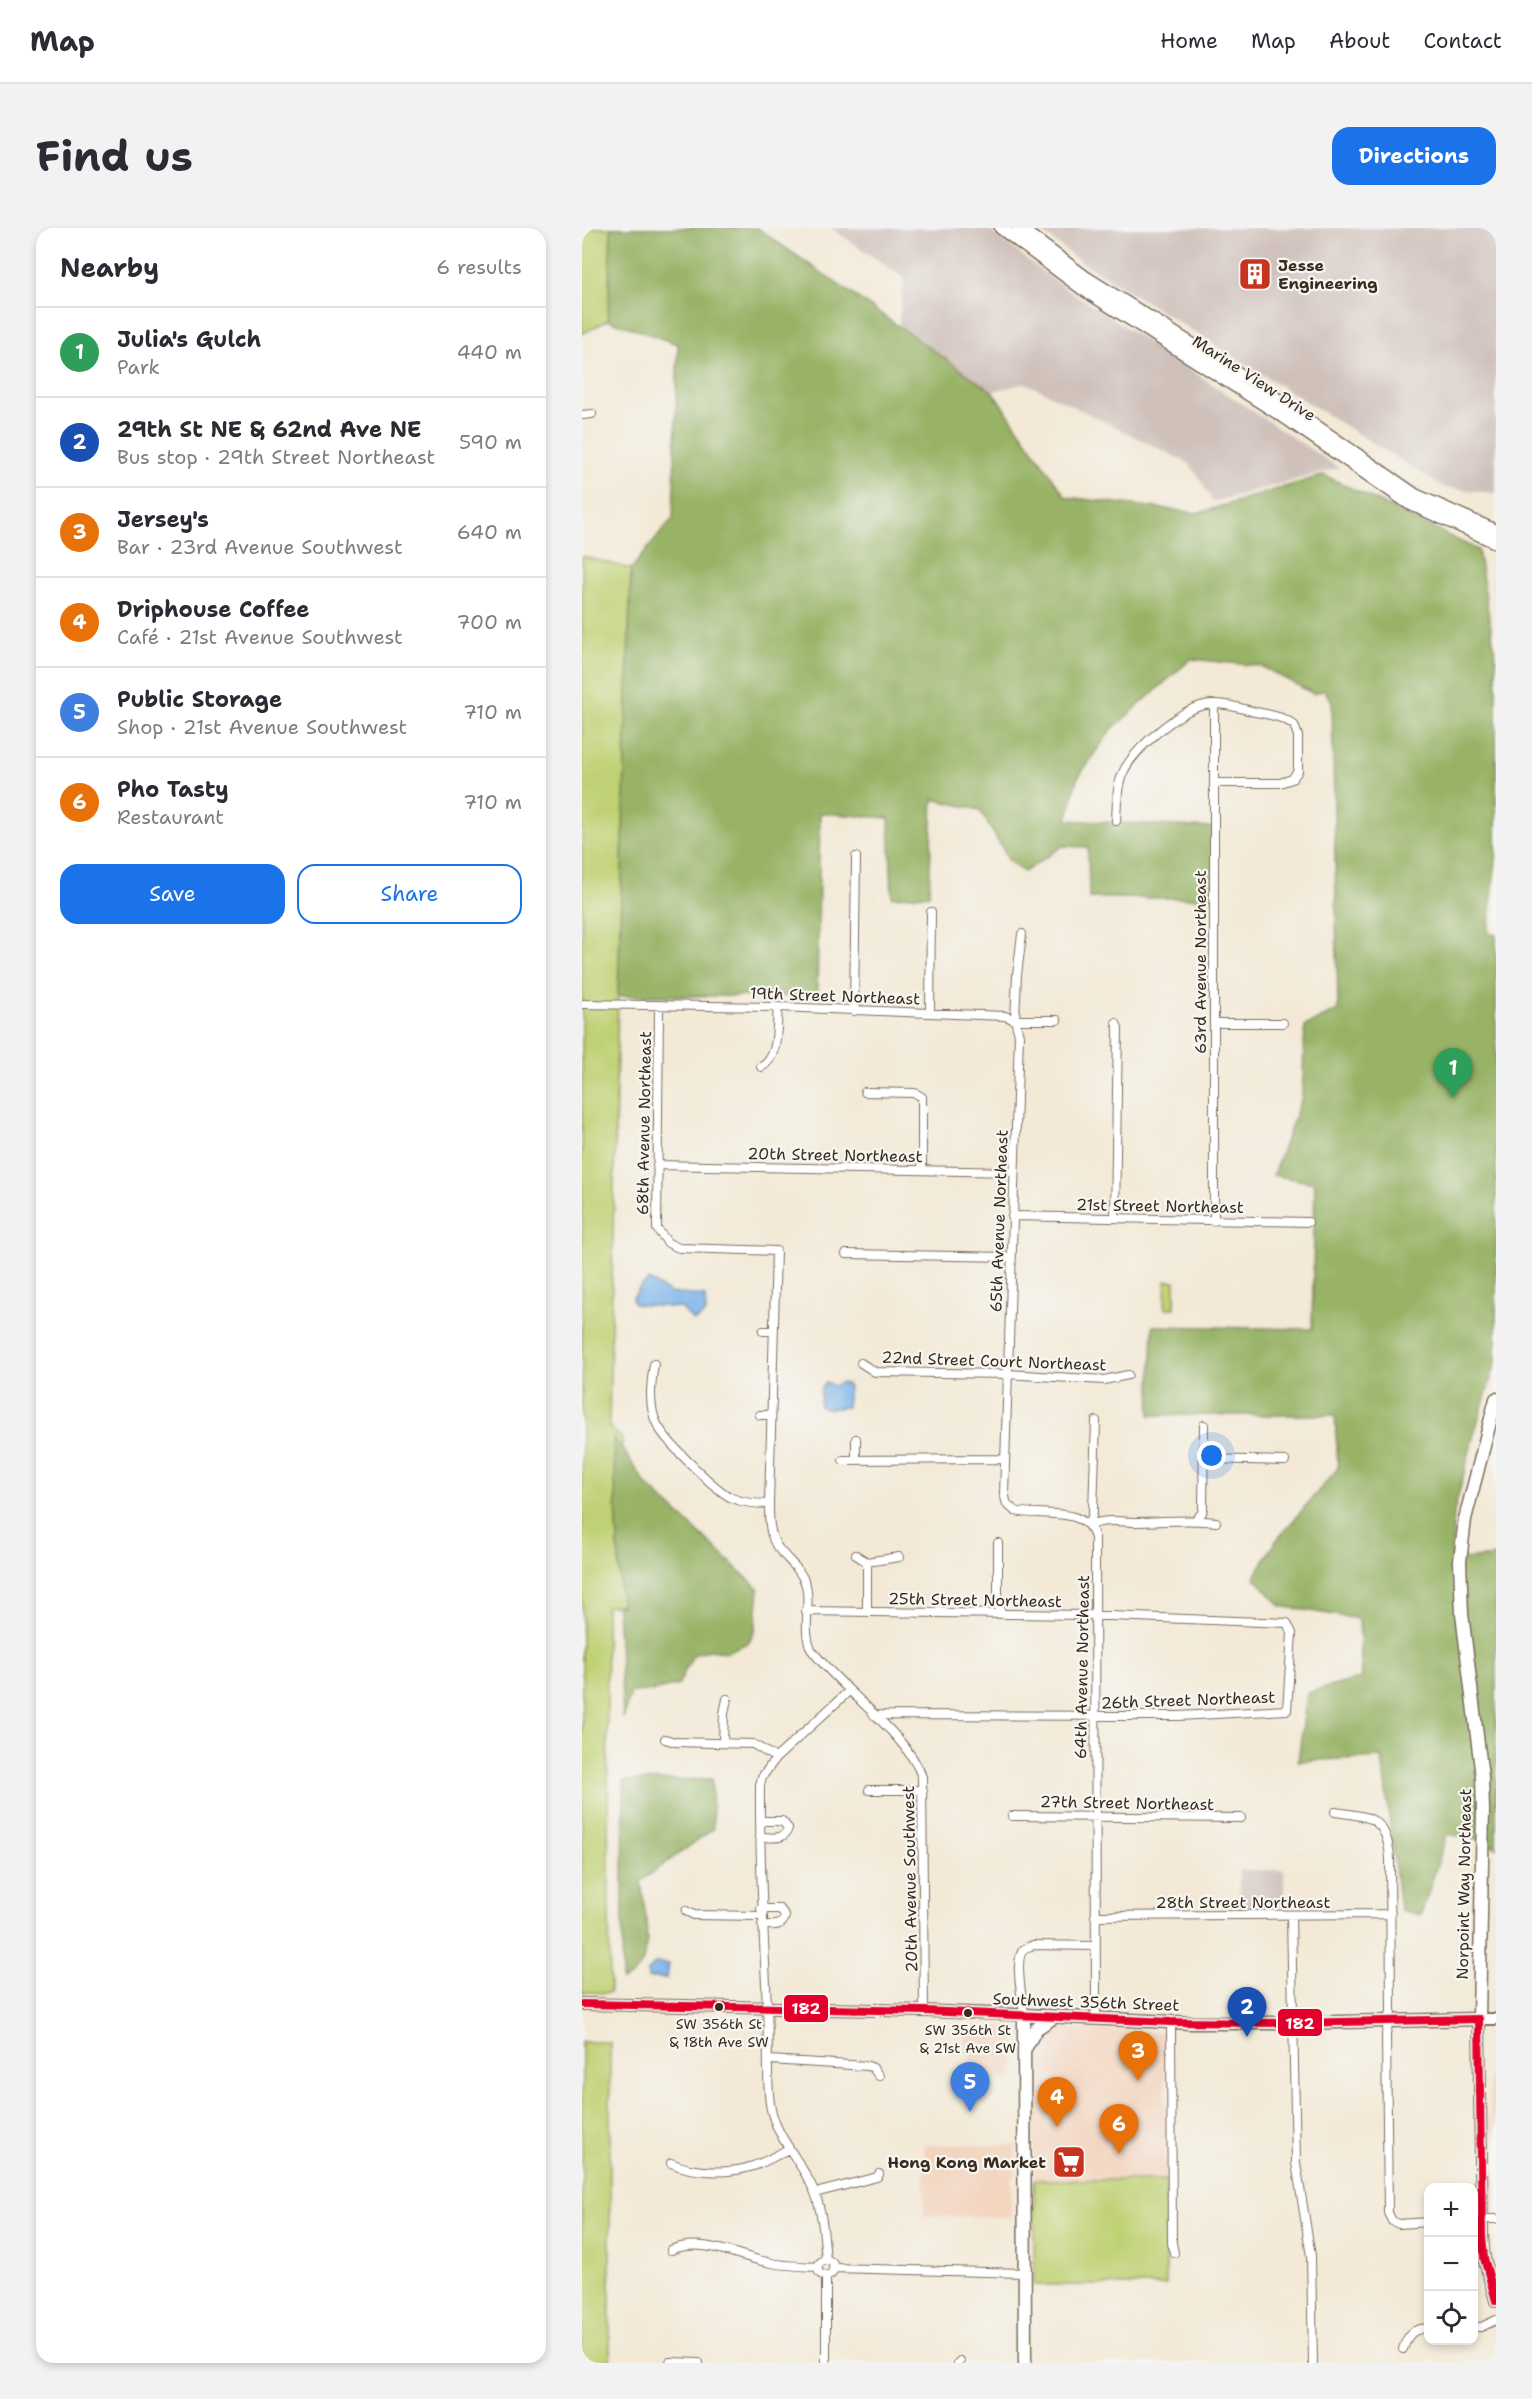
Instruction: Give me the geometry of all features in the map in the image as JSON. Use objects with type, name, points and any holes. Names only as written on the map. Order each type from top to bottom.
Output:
[{"type":"main road","name":"Marine View Drive","points":[[1001,228],[1083,289],[1289,420],[1409,502],[1496,542]]},
{"type":"main road","name":"Marine View Drive","points":[[1019,228],[1085,277],[1255,384],[1415,495],[1496,531]]},
{"type":"main road","name":"Norpoint Way Northeast","points":[[1496,1399],[1465,1519],[1460,1561],[1462,1614],[1482,1777],[1483,1811],[1478,2219],[1484,2258],[1496,2301]]},
{"type":"main road","name":"Southwest 356th Street","points":[[582,2004],[924,2011],[1192,2023],[1479,2019]]},
{"type":"main road","points":[[1024,2015],[1025,2363]]},
{"type":"main road","points":[[1024,2052],[1036,2030],[1055,2017]]},
{"type":"main road","points":[[1479,2019],[1496,2019]]},
{"type":"street","points":[[582,415],[592,414]]},
{"type":"street","points":[[1116,821],[1121,779],[1133,756],[1182,714],[1200,706],[1214,704],[1280,718],[1292,723],[1298,736],[1298,771],[1292,779],[1280,783],[1214,783]]},
{"type":"street","name":"63rd Avenue Northeast","points":[[1214,704],[1214,1221]]},
{"type":"street","points":[[854,1011],[856,857]]},
{"type":"street","points":[[930,1013],[931,912]]},
{"type":"street","name":"65th Avenue Northeast","points":[[1022,934],[1015,1020],[1019,1035],[1004,1494],[1011,1509],[1025,1513],[1074,1516],[1090,1526]]},
{"type":"street","name":"19th Street Northeast","points":[[582,1004],[778,1007],[1005,1016],[1015,1020],[1057,1020]]},
{"type":"street","name":"68th Avenue Northeast","points":[[659,1005],[657,1165],[659,1233],[679,1248],[776,1251]]},
{"type":"street","points":[[761,1068],[766,1064],[774,1048],[778,1007]]},
{"type":"street","points":[[1115,1218],[1119,1028],[1116,1023]]},
{"type":"street","points":[[1214,1023],[1283,1023]]},
{"type":"street","points":[[865,1092],[915,1093],[922,1097],[922,1170]]},
{"type":"street","name":"20th Street Northeast","points":[[657,1165],[1014,1172]]},
{"type":"street","name":"21st Street Northeast","points":[[1012,1216],[1308,1222]]},
{"type":"street","name":"20th Avenue Southwest","points":[[776,1251],[769,1504],[773,1538],[806,1584],[807,1637],[811,1649],[913,1757],[922,1777],[924,2011]]},
{"type":"street","points":[[846,1254],[1011,1257]]},
{"type":"street","points":[[763,1331],[774,1331]]},
{"type":"street","name":"22nd Street Court Northeast","points":[[861,1363],[875,1372],[1007,1374],[1104,1380],[1128,1375]]},
{"type":"street","points":[[654,1364],[652,1405],[655,1421],[661,1431],[693,1466],[725,1494],[744,1502],[769,1504]]},
{"type":"street","points":[[760,1415],[771,1415]]},
{"type":"street","name":"64th Avenue Northeast","points":[[1096,1421],[1093,1511],[1090,1526],[1096,1545],[1096,2019]]},
{"type":"street","points":[[1196,1519],[1202,1513],[1203,1508],[1204,1425]]},
{"type":"street","points":[[856,1439],[856,1460]]},
{"type":"street","points":[[843,1460],[1005,1458]]},
{"type":"street","points":[[1203,1460],[1285,1461]]},
{"type":"street","points":[[1090,1526],[1101,1521],[1196,1519],[1216,1522]]},
{"type":"street","points":[[998,1543],[998,1607],[1002,1614]]},
{"type":"street","points":[[856,1556],[867,1562],[899,1557]]},
{"type":"street","points":[[867,1562],[867,1612]]},
{"type":"street","name":"25th Street Northeast","points":[[806,1611],[1096,1616],[1287,1623],[1292,1632],[1287,1710]]},
{"type":"street","points":[[818,2267],[820,2274],[826,2276],[831,2274],[833,2268],[832,2264],[826,2260],[822,2224],[815,2193],[776,2125],[770,2106],[761,1912],[762,1777],[776,1758],[849,1691]]},
{"type":"street","points":[[723,1743],[727,1699]]},
{"type":"street","name":"26th Street Northeast","points":[[874,1716],[1179,1716],[1287,1710]]},
{"type":"street","points":[[665,1739],[675,1742],[753,1744],[776,1758]]},
{"type":"street","points":[[869,1790],[923,1790]]},
{"type":"street","points":[[1335,1812],[1365,1816],[1378,1822],[1386,1834],[1389,1849],[1390,1914],[1389,2021],[1386,2034],[1389,2217],[1399,2224],[1424,2222]]},
{"type":"street","name":"27th Street Northeast","points":[[1012,1816],[1241,1818]]},
{"type":"street","points":[[760,1821],[780,1820],[788,1828],[782,1837],[760,1837]]},
{"type":"street","points":[[686,1911],[694,1915],[780,1909],[785,1916],[784,1921],[779,1925],[762,1925]]},
{"type":"street","name":"28th Street Northeast","points":[[1095,1916],[1390,1914]]},
{"type":"street","points":[[1291,1916],[1296,2163],[1311,2256],[1313,2363]]},
{"type":"street","points":[[1024,2015],[1018,1965],[1019,1956],[1024,1949],[1033,1945],[1095,1946]]},
{"type":"street","points":[[1171,2022],[1172,2243],[1174,2253]]},
{"type":"street","points":[[769,2060],[868,2066],[873,2068],[879,2076]]},
{"type":"street","points":[[672,2163],[688,2169],[732,2170],[750,2167],[789,2149]]},
{"type":"street","points":[[815,2193],[877,2177],[879,2174]]},
{"type":"street","points":[[1478,2219],[1496,2219]]},
{"type":"street","points":[[671,2250],[690,2246],[721,2249],[766,2262],[818,2267]]},
{"type":"street","points":[[818,2267],[826,2260]]},
{"type":"street","points":[[833,2268],[1024,2273]]},
{"type":"street","points":[[826,2276],[826,2363]]},
{"type":"street","points":[[1478,2327],[1496,2320]]},
{"type":"street","points":[[1403,2349],[1410,2332],[1424,2328]]},
{"type":"street","points":[[670,2362],[699,2363]]},
{"type":"shaded area","points":[[831,228],[987,228],[1051,278],[1339,468],[1213,502],[1188,463],[1026,383],[981,394],[897,339],[904,278]]},
{"type":"shaded area","points":[[1037,228],[1496,228],[1496,493],[1445,488],[1077,259]]},
{"type":"shaded area","points":[[1239,1870],[1284,1870],[1284,1906],[1239,1906]]},
{"type":"shaded area","points":[[964,2025],[1002,2026],[1015,2033],[1015,2079],[986,2079],[985,2073],[970,2073],[970,2054],[965,2054]]},
{"type":"shaded area","points":[[1047,2027],[1165,2033],[1166,2180],[1034,2180],[1033,2044],[1036,2036]]},
{"type":"shaded area","points":[[1493,2029],[1496,2029],[1496,2211],[1490,2211],[1489,2037]]},
{"type":"shaded area","points":[[924,2145],[1016,2145],[1016,2176],[1012,2177],[1011,2217],[924,2216]]},
{"type":"green space","points":[[582,228],[611,228],[608,320],[582,334]]},
{"type":"green space","points":[[611,228],[757,228],[993,392],[1066,497],[1199,513],[1324,475],[1478,550],[1496,659],[1496,858],[1488,933],[1496,935],[1496,1362],[1454,1512],[1451,1560],[1496,1556],[1496,1848],[1484,1840],[1447,1834],[1421,1915],[1400,1910],[1382,1757],[1298,1761],[1307,1693],[1362,1678],[1359,1619],[1281,1606],[1254,1577],[1276,1541],[1338,1468],[1335,1415],[1150,1415],[1153,1326],[1312,1329],[1315,1183],[1273,1175],[1302,1097],[1305,1026],[1338,1010],[1332,701],[1324,690],[1314,694],[1261,666],[1191,659],[1110,731],[1077,779],[1067,820],[1214,828],[1214,898],[1089,898],[1088,847],[1063,846],[1024,872],[1010,862],[980,810],[933,799],[929,895],[892,897],[889,818],[820,813],[817,996],[618,996],[631,569],[673,518],[678,344],[608,320]]},
{"type":"green space","points":[[582,556],[631,569],[618,996],[609,1426],[622,1439],[622,1448],[613,1440],[621,1605],[606,1606],[610,1992],[608,1993],[582,1992]]},
{"type":"green space","points":[[1166,1281],[1175,1281],[1175,1308],[1165,1308]]},
{"type":"green space","points":[[613,1438],[646,1484],[759,1589],[755,1630],[748,1643],[726,1652],[709,1650],[693,1655],[678,1685],[652,1691],[631,1692],[623,1718],[617,1605],[621,1605]]},
{"type":"green space","points":[[712,1779],[713,1829],[641,1881],[646,1922],[646,1951],[634,1974],[622,1981],[624,1781]]},
{"type":"green space","points":[[582,2042],[610,2042],[610,2363],[582,2363]]},
{"type":"green space","points":[[1034,2180],[1166,2180],[1166,2285],[1034,2285]]},
{"type":"water","points":[[649,1280],[670,1293],[705,1296],[706,1313],[694,1321],[681,1308],[634,1304],[632,1299],[640,1287]]},
{"type":"water","points":[[826,1382],[833,1386],[841,1383],[847,1384],[849,1387],[847,1407],[825,1409],[820,1406],[821,1389]]},
{"type":"water","points":[[655,1963],[669,1964],[667,1978],[648,1978],[647,1972]]},
{"type":"transit line","name":"182","points":[[582,2004],[924,2011],[1171,2022],[1293,2023],[1479,2019]]},
{"type":"transit line","name":"182","points":[[1479,2019],[1482,2235],[1484,2258],[1496,2301]]},
{"type":"place","name":"Jesse Engineering","points":[[1255,274]]},
{"type":"place","name":"Julia's Gulch","points":[[1453,1098]]},
{"type":"place","name":"SW 356th St & 18th Ave SW","points":[[719,2007]]},
{"type":"place","name":"SW 356th St & 21st Ave SW","points":[[968,2013]]},
{"type":"place","name":"29th St NE & 62nd Ave NE","points":[[1247,2037]]},
{"type":"place","name":"Jersey's","points":[[1138,2081]]},
{"type":"place","name":"Public Storage","points":[[970,2112]]},
{"type":"place","name":"Driphouse Coffee","points":[[1057,2127]]},
{"type":"place","name":"Pho Tasty","points":[[1119,2154]]},
{"type":"place","name":"Hong Kong Market","points":[[1069,2162]]}]
